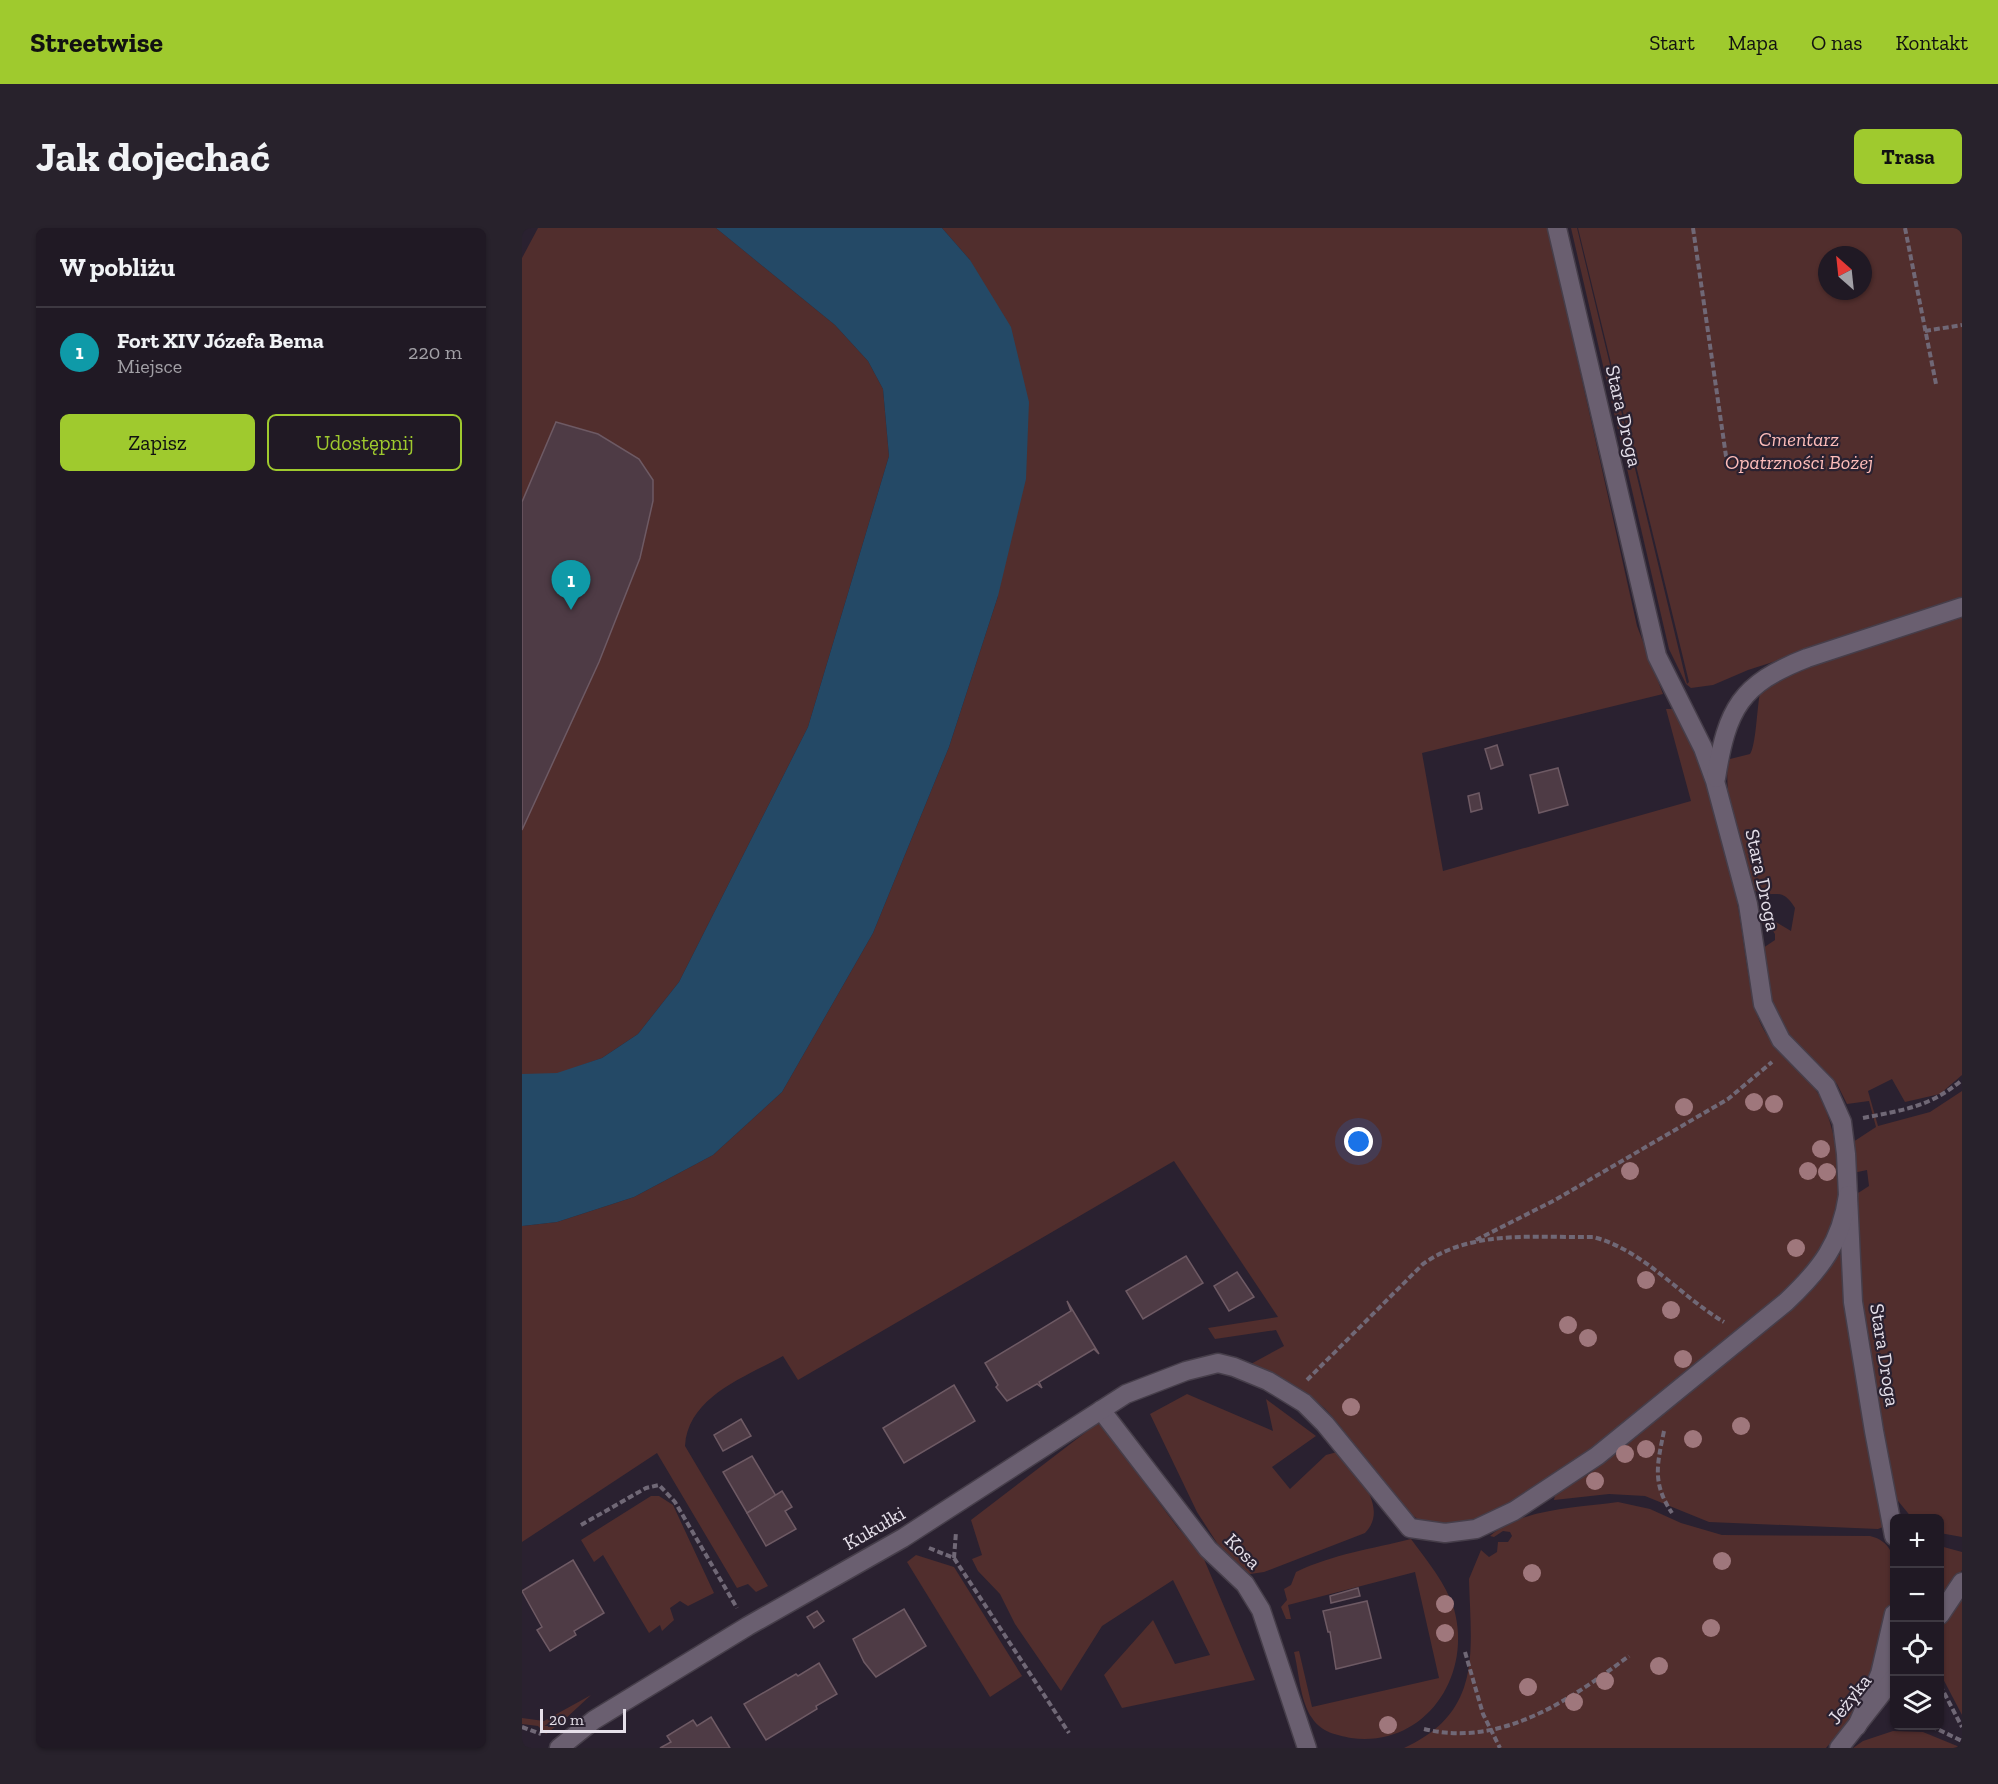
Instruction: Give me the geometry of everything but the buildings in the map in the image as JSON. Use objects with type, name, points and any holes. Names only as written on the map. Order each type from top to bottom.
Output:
[{"type":"street","name":"Stara Droga","points":[[1557,228],[1657,656],[1703,748],[1715,781],[1748,904],[1763,1004],[1776,1033],[1826,1086],[1842,1122],[1853,1302],[1890,1515]]},
{"type":"street","points":[[1715,781],[1729,724],[1741,700],[1755,684],[1807,658],[1962,607]]},
{"type":"street","points":[[1292,1395],[1325,1424],[1410,1528],[1445,1533],[1489,1525],[1515,1511],[1597,1456],[1801,1287],[1831,1251],[1844,1220],[1848,1195]]},
{"type":"street","name":"Kukułki","points":[[559,1748],[594,1720],[748,1626],[903,1538],[1126,1394],[1154,1382],[1218,1363],[1246,1371],[1292,1395]]},
{"type":"street","name":"Kosa","points":[[1101,1410],[1208,1549],[1245,1584],[1261,1610],[1306,1748]]},
{"type":"street","points":[[1944,1608],[1962,1582]]},
{"type":"street","points":[[1857,1726],[1880,1674],[1892,1622]]},
{"type":"street","name":"Jeżyka","points":[[1839,1748],[1890,1683]]},
{"type":"path","points":[[1693,228],[1727,464]]},
{"type":"path","points":[[1905,228],[1936,384]]},
{"type":"path","points":[[1925,331],[1962,325]]},
{"type":"path","points":[[1292,1395],[1423,1264],[1436,1255],[1472,1241],[1555,1200],[1728,1099],[1759,1075],[1788,1047]]},
{"type":"path","points":[[1842,1122],[1921,1107],[1944,1095],[1962,1080]]},
{"type":"path","points":[[1472,1241],[1499,1238],[1593,1237],[1608,1241],[1651,1268],[1700,1306],[1747,1334]]},
{"type":"path","points":[[1672,1513],[1659,1490],[1657,1476],[1665,1423],[1680,1389]]},
{"type":"path","points":[[581,1525],[646,1488],[659,1485],[665,1488],[748,1626]]},
{"type":"path","points":[[903,1538],[954,1558],[1069,1733]]},
{"type":"path","points":[[1465,1652],[1484,1714],[1500,1748]]},
{"type":"path","points":[[1424,1729],[1446,1737],[1493,1734],[1540,1718],[1565,1704],[1629,1656]]},
{"type":"path","points":[[1944,1693],[1962,1727]]},
{"type":"path","points":[[1941,1730],[1962,1741]]},
{"type":"green space","points":[[538,228],[716,228],[835,325],[868,361],[883,389],[889,456],[808,727],[679,982],[638,1034],[602,1058],[557,1074],[522,1074],[522,830],[599,662],[640,558],[653,501],[653,480],[638,459],[599,434],[556,422],[522,502],[522,258]]},
{"type":"green space","points":[[942,228],[1548,228],[1637,626],[1663,694],[1422,753],[1443,871],[1691,801],[1666,709],[1676,709],[1704,772],[1717,809],[1757,1014],[1770,1039],[1808,1080],[1823,1103],[1837,1153],[1839,1189],[1835,1224],[1829,1239],[1798,1281],[1558,1475],[1507,1507],[1480,1518],[1454,1524],[1428,1523],[1415,1517],[1387,1490],[1347,1435],[1323,1407],[1288,1382],[1249,1365],[1284,1346],[1276,1330],[1215,1339],[1208,1328],[1278,1317],[1174,1161],[798,1380],[783,1356],[721,1390],[708,1401],[696,1414],[685,1446],[768,1586],[756,1592],[748,1584],[737,1588],[657,1453],[522,1542],[522,1226],[557,1222],[634,1197],[713,1155],[782,1092],[873,933],[949,747],[998,596],[970,260]]},
{"type":"green space","name":"Cmentarz Opatrzności Bożej","points":[[1571,228],[1577,228],[1687,684],[1689,682],[1578,228],[1962,228],[1962,602],[1748,670],[1713,685],[1691,688],[1686,684],[1669,649]]},
{"type":"green space","points":[[1962,615],[1962,1075],[1940,1094],[1905,1102],[1892,1079],[1868,1091],[1878,1126],[1930,1112],[1962,1091],[1962,1537],[1944,1534],[1944,1514],[1909,1514],[1894,1496],[1859,1306],[1859,1220],[1855,1195],[1869,1186],[1867,1170],[1853,1173],[1853,1142],[1876,1127],[1869,1101],[1847,1104],[1837,1084],[1788,1037],[1771,1000],[1763,948],[1775,940],[1775,934],[1773,931],[1766,933],[1762,921],[1769,918],[1791,931],[1795,908],[1785,896],[1760,893],[1753,889],[1728,798],[1727,769],[1730,759],[1750,754],[1752,750],[1760,693],[1798,670]]},
{"type":"green space","points":[[1843,1254],[1883,1527],[1878,1529],[1709,1522],[1645,1496],[1609,1494],[1554,1500],[1555,1495],[1583,1476],[1836,1255]]},
{"type":"green space","points":[[1187,1394],[1273,1431],[1266,1399],[1316,1436],[1272,1467],[1290,1489],[1326,1455],[1337,1452],[1361,1479],[1372,1501],[1374,1512],[1372,1523],[1365,1533],[1264,1572],[1250,1574],[1228,1560],[1197,1512],[1150,1414]]},
{"type":"green space","points":[[1099,1422],[1178,1528],[1201,1552],[1255,1680],[1122,1708],[1104,1675],[1153,1620],[1175,1664],[1210,1655],[1173,1580],[1102,1626],[1061,1691],[1015,1624],[1000,1594],[978,1571],[972,1559],[982,1555],[971,1520]]},
{"type":"green space","points":[[651,1496],[659,1496],[673,1505],[714,1593],[688,1606],[680,1601],[670,1608],[674,1620],[662,1631],[660,1625],[649,1633],[603,1555],[594,1562],[581,1540]]},
{"type":"green space","points":[[1618,1502],[1650,1509],[1681,1523],[1722,1535],[1870,1536],[1887,1546],[1890,1550],[1890,1609],[1876,1667],[1858,1707],[1826,1748],[1404,1748],[1430,1733],[1448,1717],[1460,1698],[1467,1677],[1470,1655],[1469,1579],[1481,1550],[1489,1557],[1497,1552],[1498,1542],[1508,1542],[1512,1536],[1510,1532],[1503,1531],[1494,1537],[1490,1536],[1518,1520],[1568,1508]]},
{"type":"green space","points":[[1411,1539],[1441,1581],[1454,1609],[1458,1634],[1456,1659],[1449,1682],[1437,1703],[1421,1720],[1401,1732],[1377,1738],[1351,1738],[1329,1732],[1316,1723],[1308,1711],[1302,1695],[1294,1652],[1299,1651],[1312,1707],[1439,1678],[1415,1572],[1288,1605],[1291,1619],[1286,1619],[1281,1607],[1287,1600],[1284,1589],[1291,1585],[1296,1572],[1310,1566],[1338,1556]]},
{"type":"green space","points":[[1944,1547],[1962,1552],[1962,1570],[1944,1596]]},
{"type":"green space","points":[[916,1555],[954,1567],[1022,1676],[990,1697],[907,1562]]},
{"type":"green space","points":[[1962,1594],[1962,1715],[1944,1681],[1944,1618]]},
{"type":"green space","points":[[591,1695],[546,1734],[538,1726],[522,1724],[522,1718],[544,1721]]},
{"type":"green space","points":[[1893,1731],[1923,1732],[1962,1748],[1853,1748],[1863,1741]]},
{"type":"water","points":[[716,228],[942,228],[970,260],[1011,327],[1029,402],[1026,479],[998,596],[949,747],[873,933],[782,1092],[713,1155],[634,1197],[557,1222],[522,1226],[522,1074],[557,1073],[602,1058],[638,1034],[679,982],[808,727],[889,456],[883,389],[868,361],[835,325]]},
{"type":"place","name":"Fort XIV Józefa Bema","points":[[571,610]]}]
